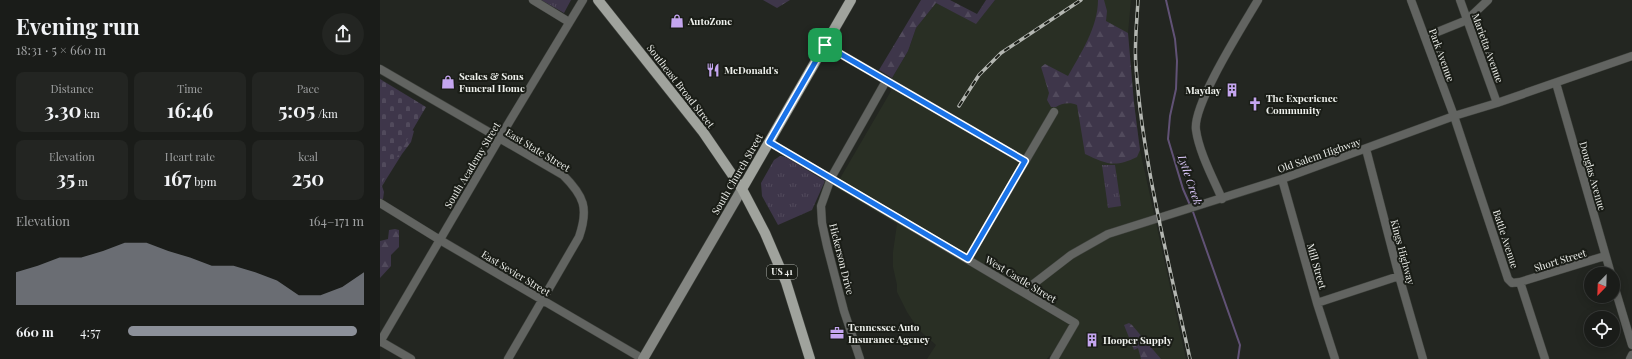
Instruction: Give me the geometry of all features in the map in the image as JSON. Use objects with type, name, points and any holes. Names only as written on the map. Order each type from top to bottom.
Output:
[{"type":"main road","name":"Southeast Broad Street","points":[[598,0],[703,132],[742,189]]},
{"type":"main road","name":"South Church Street","points":[[742,189],[851,0]]},
{"type":"main road","name":"US 41","points":[[742,189],[765,233],[785,279],[802,328],[810,359]]},
{"type":"street","points":[[533,0],[569,22]]},
{"type":"street","name":"South Academy Street","points":[[380,342],[499,139],[583,0]]},
{"type":"street","points":[[1222,199],[1202,150],[1195,128],[1199,110],[1216,72],[1258,0]]},
{"type":"street","name":"Park Avenue","points":[[1411,0],[1454,116]]},
{"type":"street","name":"Marietta Avenue","points":[[1460,0],[1497,103]]},
{"type":"street","points":[[1425,37],[1467,20],[1488,0]]},
{"type":"street","points":[[825,45],[1025,161]]},
{"type":"street","name":"Old Salem Highway","points":[[1024,292],[1071,255],[1108,234],[1222,199],[1366,149],[1454,116],[1497,103],[1632,56]]},
{"type":"street","name":"East State Street","points":[[380,69],[563,175],[574,186],[580,197],[584,208],[584,222],[579,237],[508,359]]},
{"type":"street","name":"Hickerson Drive","points":[[860,359],[844,311],[822,223],[821,206],[830,178],[886,81]]},
{"type":"street","name":"Douglas Avenue","points":[[1556,83],[1609,267]]},
{"type":"street","points":[[968,259],[1054,112]]},
{"type":"street","name":"Battle Avenue","points":[[1454,116],[1508,279],[1512,283],[1520,282],[1545,359]]},
{"type":"street","name":"West Castle Street","points":[[769,142],[1075,323],[1054,359]]},
{"type":"street","name":"Kings Highway","points":[[1366,149],[1399,276],[1423,359]]},
{"type":"street","name":"Mill Street","points":[[1282,178],[1317,303],[1335,359]]},
{"type":"street","name":"South Church Street","points":[[643,359],[742,189]]},
{"type":"street","name":"East Sevier Street","points":[[380,203],[440,240],[643,359]]},
{"type":"street","name":"Short Street","points":[[1520,282],[1605,256]]},
{"type":"street","points":[[1317,303],[1399,276]]},
{"type":"street","points":[[1619,303],[1631,343]]},
{"type":"street","points":[[380,342],[411,359]]},
{"type":"street","points":[[1630,359],[1632,355]]},
{"type":"shaded area","points":[[995,0],[1131,0],[1128,33],[1140,150],[1186,359],[1057,359],[1050,355],[1047,359],[927,359],[936,345],[919,330],[907,312],[897,292],[893,267],[893,252],[897,224],[835,187],[891,91],[892,78],[908,51],[916,28],[936,3],[976,23]]},
{"type":"green space","points":[[541,0],[571,0],[564,13]]},
{"type":"green space","points":[[763,0],[790,0],[777,8]]},
{"type":"green space","points":[[921,0],[950,0],[977,14],[986,0],[995,0],[976,24],[936,3],[916,28],[908,51],[892,78],[879,70]]},
{"type":"green space","points":[[1098,0],[1104,0],[1107,11],[1106,21],[1128,33],[1140,150],[1137,157],[1123,163],[1116,164],[1105,162],[1085,154],[1077,105],[1066,103],[1056,107],[1051,107],[1047,100],[1049,93],[1041,67],[1045,64],[1068,76],[1092,30]]},
{"type":"green space","points":[[380,79],[426,107],[380,186]]},
{"type":"green space","points":[[410,129],[414,131],[411,142],[382,186],[384,192],[383,199],[380,199],[380,175]]},
{"type":"green space","points":[[780,156],[786,157],[825,181],[812,210],[778,225],[762,196],[761,183],[774,160]]},
{"type":"green space","points":[[1102,165],[1115,165],[1121,206],[1108,208]]},
{"type":"green space","points":[[389,230],[399,230],[399,247],[391,255],[391,266],[380,278],[380,241],[388,239]]},
{"type":"green space","points":[[1129,323],[1161,359],[1141,359],[1138,348],[1134,350],[1124,325]]},
{"type":"waterway","name":"Lytle Creek","points":[[1166,0],[1175,39],[1177,61],[1176,89],[1170,116],[1168,139],[1183,189],[1190,205]]},
{"type":"waterway","name":"Lytle Creek","points":[[1192,209],[1240,345],[1238,359]]},
{"type":"railway","points":[[959,106],[979,75],[1001,53],[1081,0]]},
{"type":"railway","points":[[1138,0],[1135,59],[1144,140],[1158,214],[1190,359]]},
{"type":"place","name":"AutoZone","points":[[677,21]]},
{"type":"place","name":"McDonald's","points":[[713,70]]},
{"type":"place","name":"Scales & Sons Funeral Home","points":[[448,82]]},
{"type":"place","name":"Mayday","points":[[1232,90]]},
{"type":"place","name":"The Experience Community","points":[[1255,104]]},
{"type":"place","name":"Tennessee Auto Insurance Agency","points":[[837,333]]},
{"type":"place","name":"Hooper Supply","points":[[1092,340]]},
{"type":"route","points":[[825,45],[1025,161],[968,259],[769,142],[825,45]]}]
